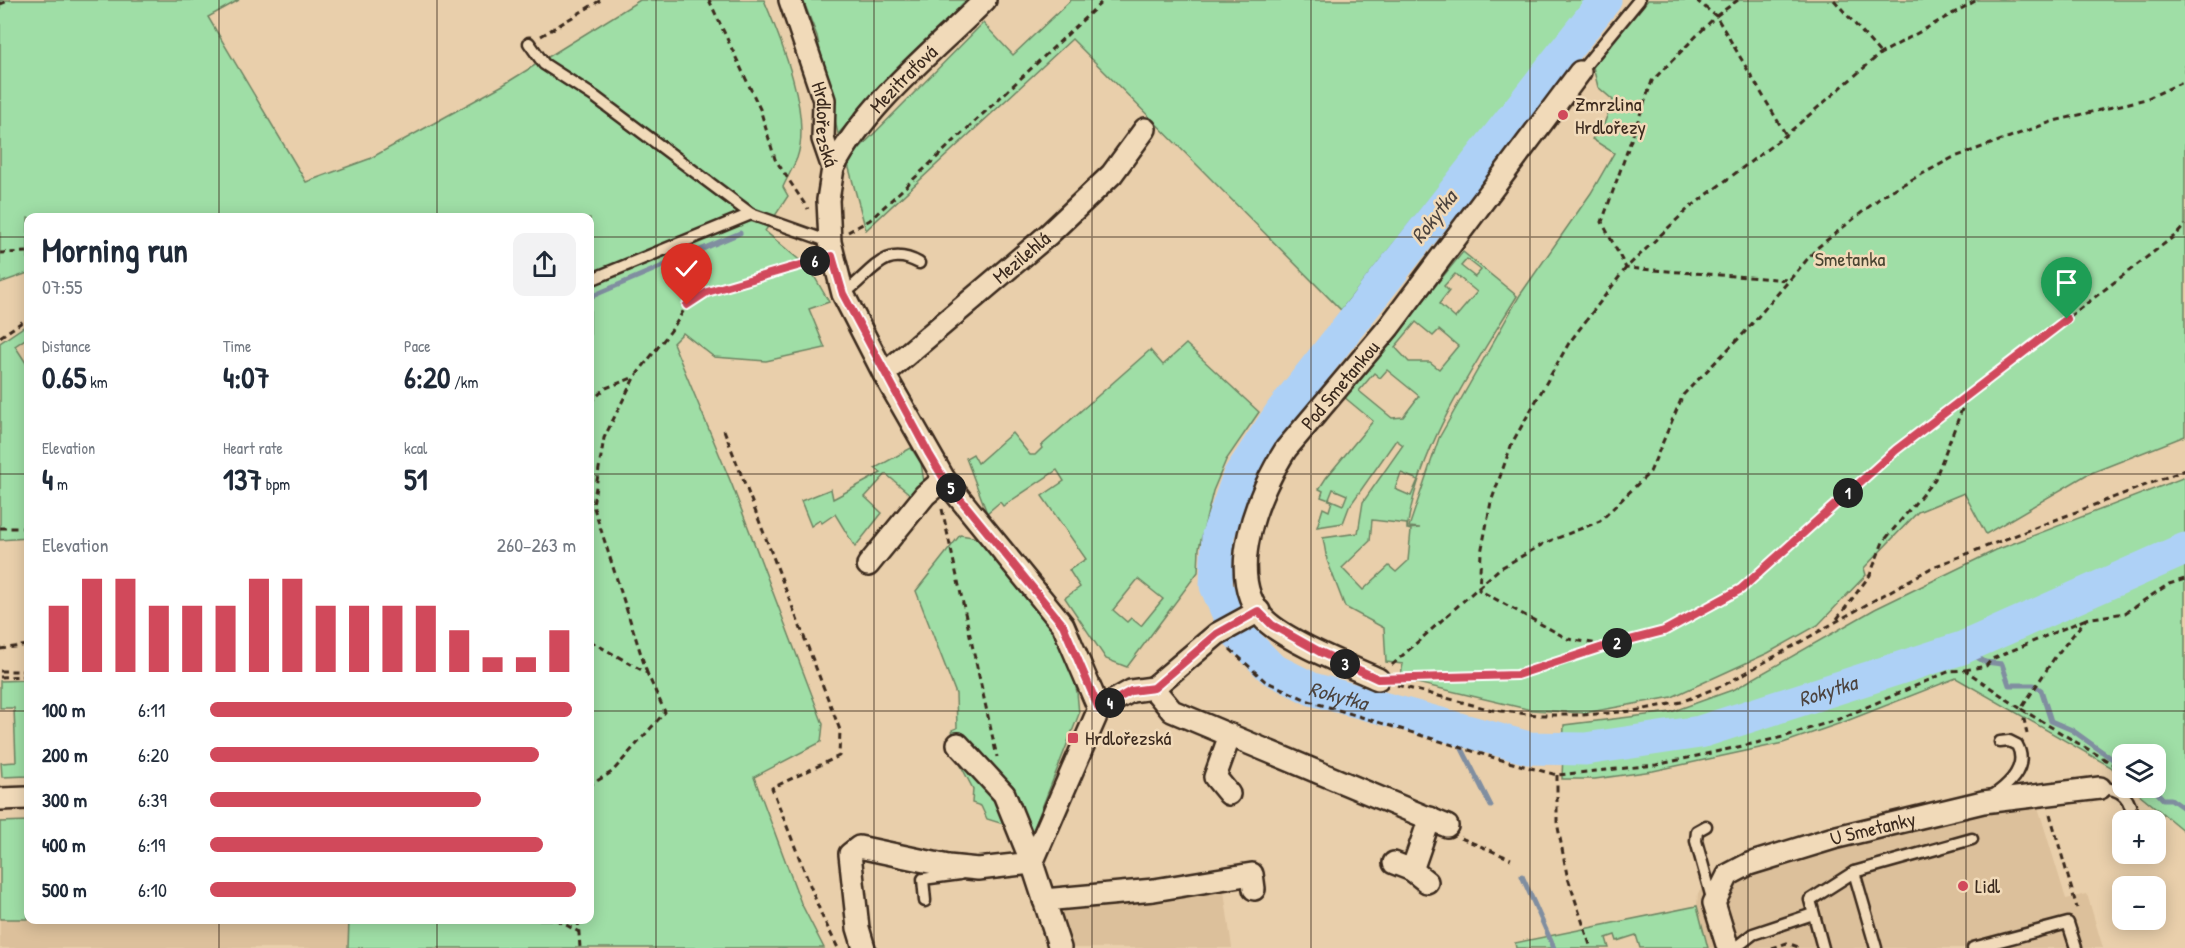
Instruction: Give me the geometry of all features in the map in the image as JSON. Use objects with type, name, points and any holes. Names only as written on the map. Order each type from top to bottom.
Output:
[{"type":"street","name":"Hrdlořezská","points":[[790,0],[824,100],[824,139],[833,168],[828,200],[831,249],[843,294],[884,374],[944,479],[1063,625],[1099,709]]},
{"type":"street","name":"Mezitraťová","points":[[833,168],[848,140],[893,91],[985,0]]},
{"type":"street","name":"Pod Smetankou","points":[[1254,613],[1248,580],[1248,538],[1258,503],[1275,467],[1389,327],[1580,72]]},
{"type":"street","name":"Mezilehlá","points":[[884,374],[1049,234],[1112,174],[1145,129]]},
{"type":"street","points":[[868,565],[925,495],[944,479]]},
{"type":"street","points":[[1032,863],[1099,709],[1131,691],[1154,688],[1254,613],[1320,652],[1378,679]]},
{"type":"street","points":[[1154,688],[1172,711],[1438,822],[1411,872]]},
{"type":"street","points":[[1229,794],[1207,773],[1230,735]]},
{"type":"street","points":[[958,744],[1004,794],[1032,863],[1060,948]]},
{"type":"street","name":"U Smetanky","points":[[1714,903],[1728,875],[1749,864],[1837,837],[1983,802],[2106,788]]},
{"type":"street","points":[[0,799],[24,798]]},
{"type":"street","points":[[864,948],[858,928],[849,854],[859,847],[948,866],[978,869],[1032,863]]},
{"type":"street","points":[[1044,900],[1154,890],[1252,874],[1254,889]]},
{"type":"street","points":[[1714,903],[1728,948]]},
{"type":"lane","points":[[1580,72],[1639,0]]},
{"type":"lane","points":[[529,43],[544,64],[595,97],[751,214],[831,249]]},
{"type":"lane","points":[[594,278],[751,214]]},
{"type":"lane","points":[[843,294],[883,260],[896,255],[905,255],[919,263]]},
{"type":"lane","points":[[1983,802],[2005,785],[2019,770],[2021,752],[2017,745],[2009,741],[2000,742]]},
{"type":"lane","points":[[2106,788],[2122,793],[2130,801],[2131,810]]},
{"type":"lane","points":[[1706,826],[1697,831],[1696,841],[1714,903]]},
{"type":"lane","points":[[1823,948],[1810,900],[1854,872],[1972,839]]},
{"type":"lane","points":[[925,901],[923,879],[978,869]]},
{"type":"lane","points":[[1854,872],[1876,948]]},
{"type":"lane","points":[[1735,948],[1753,934],[1813,914]]},
{"type":"lane","points":[[1973,948],[2068,922],[2076,948]]},
{"type":"path","points":[[0,4],[10,0]]},
{"type":"path","points":[[529,43],[601,0]]},
{"type":"path","points":[[709,0],[760,109],[775,159],[812,214]]},
{"type":"path","points":[[594,499],[604,438],[634,378],[673,328],[687,305],[707,292],[831,249],[870,220],[1104,0]]},
{"type":"path","points":[[1696,0],[1716,16],[1786,135]]},
{"type":"path","points":[[1626,268],[1602,222],[1652,81],[1716,16],[1738,0]]},
{"type":"path","points":[[1834,0],[1880,54]]},
{"type":"path","points":[[1479,590],[1481,553],[1491,502],[1512,443],[1569,343],[1626,268],[1688,208],[1786,135],[1880,54],[1977,0]]},
{"type":"path","points":[[1378,679],[1418,641],[1479,590],[1499,569],[1600,520],[1650,472],[1683,395],[1744,333],[1817,248],[1885,194],[1952,158],[2054,121],[2146,99],[2185,81]]},
{"type":"path","points":[[1378,679],[1517,675],[1606,646],[1664,631],[1741,589],[1896,450],[2185,225]]},
{"type":"path","points":[[0,252],[24,252]]},
{"type":"path","points":[[1626,268],[1788,280]]},
{"type":"path","points":[[0,337],[24,321]]},
{"type":"path","points":[[594,398],[606,388],[634,378]]},
{"type":"path","points":[[1836,620],[1870,575],[1883,542],[1935,479],[1966,397]]},
{"type":"path","points":[[724,430],[840,730],[839,756],[772,788],[822,916],[838,948]]},
{"type":"path","points":[[1378,679],[1492,710],[1538,715],[1582,715],[1634,711],[1681,702],[1726,684],[1933,567],[2185,470]]},
{"type":"path","points":[[944,479],[940,500],[998,760]]},
{"type":"path","points":[[594,508],[647,673],[665,712],[612,772],[594,783]]},
{"type":"path","points":[[0,528],[24,528]]},
{"type":"path","points":[[1220,639],[1264,681],[1309,701],[1504,761],[1557,774],[1656,765],[1784,737],[1839,719],[1942,674],[1986,666],[1992,659],[2086,619],[2125,613],[2169,584],[2185,579]]},
{"type":"path","points":[[1479,590],[1568,639],[1606,646]]},
{"type":"path","points":[[2021,709],[2055,657],[2086,619]]},
{"type":"path","points":[[594,643],[647,673]]},
{"type":"path","points":[[0,649],[24,646]]},
{"type":"path","points":[[0,671],[24,670]]},
{"type":"path","points":[[1965,670],[2021,709],[2116,766],[2118,776],[2106,788]]},
{"type":"path","points":[[0,677],[24,676]]},
{"type":"path","points":[[1557,774],[1557,822],[1567,874],[1592,948]]},
{"type":"path","points":[[2044,794],[2077,908]]},
{"type":"path","points":[[1438,822],[1450,833],[1511,859]]},
{"type":"path","points":[[564,924],[579,932]]},
{"type":"path","points":[[578,924],[580,948]]},
{"type":"path","points":[[1772,948],[1787,943],[1801,948]]},
{"type":"shaded area","points":[[2034,794],[2066,899],[2087,894],[2103,948],[1708,948],[1697,906],[1698,893],[1729,860]]},
{"type":"shaded area","points":[[1224,891],[1232,948],[1073,948],[1053,906]]},
{"type":"shaded area","points":[[0,919],[24,919],[24,924],[349,924],[348,948],[0,948]]},
{"type":"green space","points":[[0,0],[239,0],[208,17],[306,182],[369,159],[503,85],[640,0],[764,0],[786,56],[801,121],[801,141],[797,158],[783,187],[788,196],[765,231],[810,269],[829,302],[809,309],[825,348],[766,361],[714,357],[683,333],[673,343],[732,485],[823,724],[821,742],[754,777],[801,903],[824,948],[348,948],[349,924],[594,924],[594,213],[24,213],[24,274],[0,283]]},
{"type":"green space","points":[[803,0],[966,0],[838,134],[817,36]]},
{"type":"green space","points":[[1071,0],[1587,0],[1341,310],[1072,39],[866,230],[847,161],[983,23],[1013,55]]},
{"type":"green space","name":"Smetanka","points":[[1648,0],[2185,0],[2185,436],[2086,475],[1986,534],[1964,493],[1918,512],[1864,568],[1866,575],[1818,625],[1768,653],[1672,697],[1585,713],[1531,710],[1400,679],[1403,664],[1386,662],[1384,628],[1345,607],[1327,560],[1323,538],[1358,533],[1363,502],[1403,445],[1396,440],[1349,507],[1343,523],[1317,527],[1323,508],[1329,511],[1332,501],[1321,497],[1323,491],[1319,489],[1373,421],[1344,397],[1463,252],[1517,296],[1450,408],[1423,467],[1413,498],[1407,529],[1420,528],[1409,527],[1439,438],[1520,295],[1591,193],[1614,153],[1592,139],[1604,124],[1613,100],[1598,87],[1593,67]],"holes":[[[1467,259],[1481,270],[1475,277],[1461,266]],[[1455,274],[1477,292],[1455,318],[1439,304],[1449,291],[1444,286]],[[1416,322],[1433,336],[1439,330],[1458,346],[1439,369],[1430,362],[1409,362],[1395,347]],[[1387,370],[1419,396],[1403,417],[1392,418],[1359,391],[1374,373],[1380,378]],[[1401,473],[1418,480],[1411,496],[1395,489]],[[1333,489],[1347,495],[1343,505],[1329,499]],[[1372,520],[1407,524],[1407,529],[1411,530],[1408,561],[1396,572],[1389,566],[1363,590],[1342,568],[1370,541]]]},
{"type":"green space","points":[[24,327],[24,340],[15,346],[24,360],[24,538],[0,540],[0,343]]},
{"type":"green space","points":[[1186,344],[1259,412],[1226,460],[1213,491],[1199,548],[1198,572],[1127,667],[1106,659],[1065,598],[1080,587],[1069,570],[1086,559],[1042,496],[1064,481],[1057,470],[1003,506],[1000,502],[987,513],[966,458],[973,454],[978,463],[1012,433],[1030,455],[1035,455],[1042,448],[1041,446],[1150,350],[1163,365]],"holes":[[[1138,579],[1163,599],[1141,626],[1131,618],[1127,622],[1113,610]]]},
{"type":"green space","points":[[911,448],[921,463],[924,482],[912,496],[886,474],[865,497],[882,513],[855,547],[835,514],[822,523],[820,520],[811,526],[801,501],[831,489],[833,499],[881,473],[875,468]]},
{"type":"green space","points":[[2185,477],[2185,832],[2166,816],[2166,810],[2158,810],[2144,798],[2166,798],[2166,744],[2112,744],[2112,768],[1956,678],[1783,743],[1653,771],[1595,779],[1562,779],[1564,725],[1671,712],[1735,689],[1875,609],[1996,550]]},
{"type":"green space","points":[[960,535],[973,537],[995,550],[1046,619],[1069,659],[1077,692],[1079,714],[1032,833],[987,819],[981,806],[972,803],[973,789],[959,762],[952,730],[957,728],[956,694],[916,591]]},
{"type":"green space","points":[[24,680],[24,776],[2,777],[1,763],[16,762],[14,708],[0,708],[0,681]]},
{"type":"green space","points":[[24,821],[24,919],[0,919],[0,822]]},
{"type":"green space","points":[[1697,906],[1708,948],[1640,948],[1636,935],[1617,941],[1615,935],[1606,938],[1609,948],[1516,948],[1515,943]]},
{"type":"waterway","name":"Rokytka","points":[[1605,0],[1282,411],[1239,476],[1218,535],[1216,586],[1236,632],[1272,669],[1312,689],[1529,748],[1585,749],[1700,732],[1962,648],[2185,549]]},
{"type":"waterway","points":[[594,295],[740,233]]},
{"type":"waterway","points":[[1962,648],[1985,662],[2002,664],[2009,685],[2034,685],[2041,690],[2051,721],[2072,730],[2112,759]]},
{"type":"waterway","points":[[1451,727],[1491,806]]},
{"type":"waterway","points":[[2162,798],[2171,799],[2185,809]]},
{"type":"waterway","points":[[1522,876],[1554,948]]},
{"type":"place","name":"Zmrzlina Hrdlořezy","points":[[1563,115]]},
{"type":"place","name":"Hrdlořezská","points":[[1073,738]]},
{"type":"place","name":"Lidl","points":[[1963,886]]},
{"type":"route","points":[[687,305],[707,292],[832,256],[843,294],[929,454],[944,479],[1063,625],[1099,709],[1131,691],[1154,688],[1192,653],[1217,634],[1258,611],[1272,625],[1320,652],[1378,679],[1517,675],[1606,646],[1664,631],[1741,589],[1896,450],[2067,319]]}]
